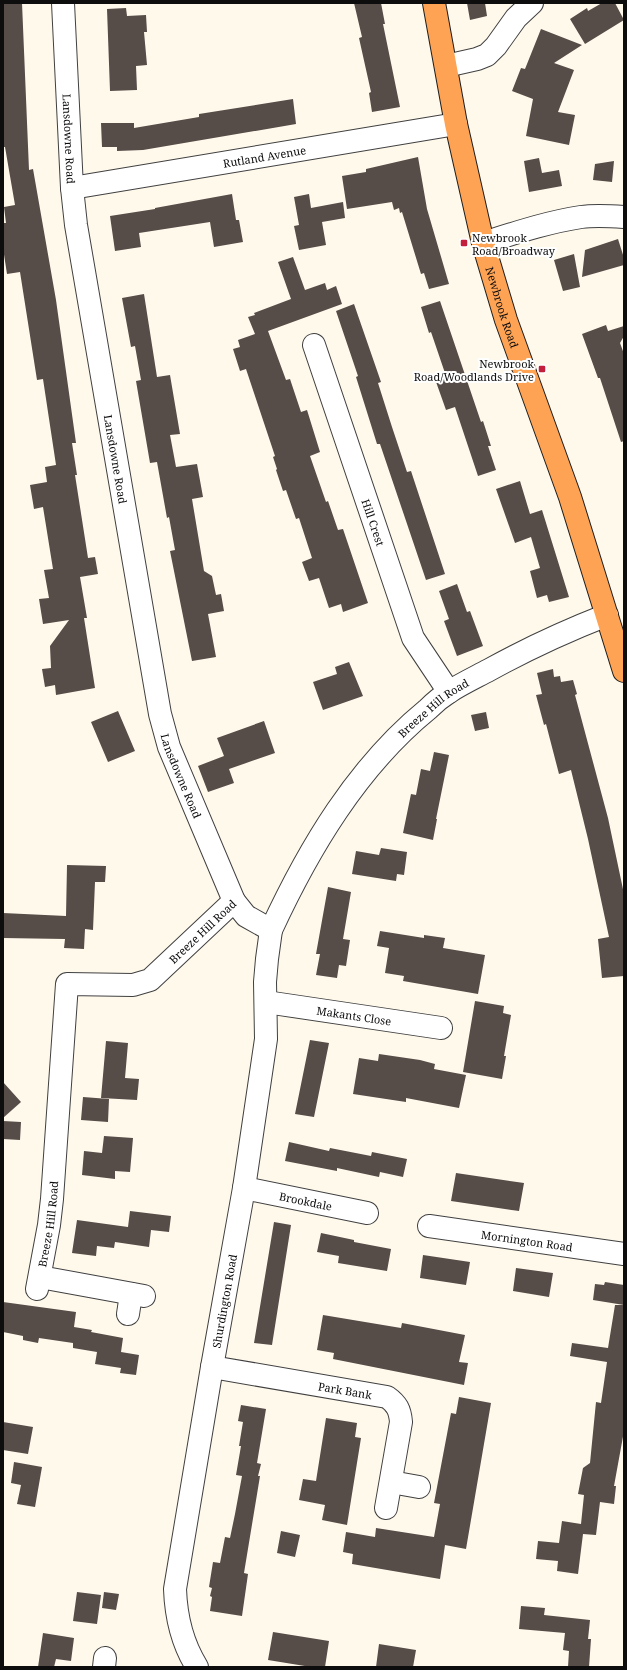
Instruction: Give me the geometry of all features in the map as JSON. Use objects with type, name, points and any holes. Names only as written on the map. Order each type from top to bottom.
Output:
[{"type":"highway","name":"Newbrook Road","points":[[434,3],[456,124],[483,243],[506,320],[570,497],[624,671]]},
{"type":"street","name":"Lansdowne Road","points":[[63,3],[72,188],[78,240],[160,714],[169,747],[234,901]]},
{"type":"street","points":[[446,66],[477,59],[487,55],[496,46],[516,18],[532,3]]},
{"type":"street","name":"Rutland Avenue","points":[[72,188],[456,124]]},
{"type":"street","points":[[483,243],[556,222],[581,217],[601,215],[624,216]]},
{"type":"street","name":"Hill Crest","points":[[314,345],[413,638],[449,692]]},
{"type":"street","name":"Breeze Hill Road","points":[[134,1301],[38,1283],[49,1225],[52,1199],[67,984],[133,985],[150,980],[234,901],[246,916],[272,930],[292,884],[313,847],[370,764],[407,726],[449,692],[518,654],[574,628],[607,615]]},
{"type":"street","name":"Shurdington Road","points":[[197,1667],[183,1639],[176,1612],[175,1589],[244,1188],[266,1039],[265,982],[272,930]]},
{"type":"street","name":"Makants Close","points":[[266,1002],[441,1028]]},
{"type":"street","name":"Brookdale","points":[[244,1188],[367,1212]]},
{"type":"street","name":"Mornington Road","points":[[429,1226],[624,1254]]},
{"type":"street","name":"Park Bank","points":[[212,1367],[387,1397],[395,1403],[400,1412],[402,1422],[386,1508]]},
{"type":"street","points":[[391,1482],[419,1487]]},
{"type":"building","points":[[3,3],[22,3],[29,170],[33,169],[56,300],[76,443],[72,443],[77,475],[75,475],[88,558],[95,557],[98,574],[80,577],[87,618],[84,618],[95,688],[56,695],[55,685],[45,687],[42,669],[51,668],[50,646],[69,620],[43,624],[39,599],[49,598],[44,570],[53,569],[43,507],[34,509],[30,485],[47,482],[45,467],[56,465],[43,379],[37,380],[20,272],[7,274],[3,248],[3,223],[6,223],[4,207],[15,205],[5,147],[3,147]]},
{"type":"building","points":[[354,3],[381,3],[385,24],[383,24],[400,107],[372,112],[369,93],[371,92],[359,38],[362,37]]},
{"type":"building","points":[[467,3],[485,3],[487,16],[470,20]]},
{"type":"building","points":[[602,3],[615,3],[624,20],[585,44],[570,19],[587,8],[588,11]]},
{"type":"building","points":[[126,8],[127,16],[146,15],[147,32],[144,32],[147,65],[136,66],[137,90],[110,91],[107,9]]},
{"type":"building","points":[[541,29],[582,45],[554,63],[574,70],[558,112],[575,115],[569,145],[526,136],[533,99],[512,91],[521,68],[525,69]]},
{"type":"building","points":[[293,99],[296,124],[143,150],[117,151],[117,147],[102,147],[101,123],[134,123],[134,128],[199,117],[199,114]]},
{"type":"building","points":[[418,157],[427,209],[449,284],[429,289],[424,273],[421,274],[402,212],[400,213],[399,208],[394,210],[392,202],[347,209],[342,176],[366,172],[366,169]]},
{"type":"building","points":[[539,158],[542,173],[559,170],[562,186],[529,192],[524,161]]},
{"type":"building","points":[[614,161],[612,182],[593,180],[595,164]]},
{"type":"building","points":[[232,194],[236,220],[239,220],[243,242],[214,247],[210,222],[139,233],[141,247],[115,251],[110,216]]},
{"type":"building","points":[[309,194],[311,208],[343,202],[345,218],[322,222],[326,245],[299,250],[294,226],[299,225],[294,197]]},
{"type":"building","points":[[618,239],[624,258],[624,265],[582,277],[585,250]]},
{"type":"building","points":[[574,254],[580,287],[563,291],[554,260]]},
{"type":"building","points":[[293,257],[305,290],[325,283],[327,290],[336,286],[342,304],[268,331],[286,380],[290,379],[301,412],[307,410],[320,452],[310,456],[326,502],[328,501],[338,530],[343,529],[368,603],[343,612],[341,604],[329,608],[319,578],[309,581],[302,562],[312,558],[299,518],[296,519],[286,490],[283,491],[273,457],[275,456],[246,369],[240,371],[233,349],[240,347],[238,340],[255,334],[248,317],[255,315],[254,313],[291,299],[278,262]]},
{"type":"building","points":[[144,294],[157,377],[170,375],[180,434],[170,435],[176,467],[197,464],[203,497],[192,499],[204,571],[212,576],[216,595],[221,594],[224,611],[208,614],[216,657],[192,661],[170,551],[175,550],[169,517],[167,518],[157,462],[150,463],[136,381],[141,380],[135,346],[131,347],[122,298]]},
{"type":"building","points":[[440,301],[481,422],[483,421],[491,446],[488,446],[496,470],[478,476],[455,407],[446,410],[435,379],[446,376],[431,332],[429,333],[421,307]]},
{"type":"building","points":[[354,304],[381,382],[378,383],[407,472],[411,471],[445,574],[426,580],[380,444],[377,444],[356,377],[358,376],[336,311]]},
{"type":"building","points":[[606,325],[608,331],[624,326],[624,336],[620,343],[624,354],[624,441],[621,442],[600,378],[598,378],[582,334]]},
{"type":"building","points":[[520,481],[530,514],[542,510],[569,597],[549,602],[547,595],[537,598],[530,571],[540,568],[531,537],[515,543],[496,489]]},
{"type":"building","points":[[457,584],[467,612],[470,611],[483,646],[457,656],[444,621],[449,619],[439,591]]},
{"type":"building","points":[[349,662],[363,696],[323,710],[313,682],[337,674],[335,667]]},
{"type":"building","points":[[553,669],[554,677],[560,676],[561,682],[573,680],[577,694],[575,695],[608,818],[624,894],[624,976],[602,978],[598,939],[609,937],[588,839],[571,770],[559,774],[546,724],[544,725],[536,695],[542,694],[537,673]]},
{"type":"building","points":[[118,711],[135,751],[108,762],[91,722]]},
{"type":"building","points":[[486,712],[489,728],[475,731],[471,715]]},
{"type":"building","points":[[264,721],[275,753],[229,769],[234,783],[208,792],[198,766],[224,756],[217,738]]},
{"type":"building","points":[[434,752],[449,755],[433,840],[403,833],[411,794],[416,795],[421,769],[430,771]]},
{"type":"building","points":[[381,848],[407,852],[404,875],[397,874],[396,881],[352,874],[356,851],[379,855]]},
{"type":"building","points":[[67,865],[106,866],[105,882],[95,882],[93,930],[85,929],[84,949],[64,948],[65,939],[3,938],[3,913],[66,916]]},
{"type":"building","points":[[328,887],[351,892],[343,939],[350,940],[346,966],[339,965],[337,978],[316,975],[320,954],[316,954]]},
{"type":"building","points":[[380,931],[424,938],[424,935],[445,938],[443,948],[485,955],[478,994],[403,981],[404,976],[385,973],[389,948],[377,946]]},
{"type":"building","points":[[475,1001],[504,1006],[503,1013],[511,1015],[504,1056],[506,1056],[502,1079],[463,1072]]},
{"type":"building","points":[[310,1040],[329,1043],[314,1117],[295,1114]]},
{"type":"building","points":[[106,1041],[128,1043],[125,1078],[139,1079],[137,1100],[101,1098]]},
{"type":"building","points":[[379,1054],[420,1060],[435,1064],[434,1069],[466,1075],[459,1108],[406,1098],[406,1102],[353,1094],[359,1058],[378,1061]]},
{"type":"building","points":[[3,1082],[21,1102],[3,1118]]},
{"type":"building","points":[[83,1097],[109,1099],[108,1122],[81,1120]]},
{"type":"building","points":[[3,1121],[21,1122],[20,1140],[3,1139]]},
{"type":"building","points":[[104,1136],[133,1138],[130,1172],[115,1171],[115,1179],[82,1175],[84,1151],[102,1153]]},
{"type":"building","points":[[289,1142],[329,1151],[330,1148],[371,1156],[372,1152],[407,1159],[403,1177],[380,1172],[379,1177],[337,1168],[337,1171],[285,1161]]},
{"type":"building","points":[[456,1173],[524,1183],[519,1211],[451,1201]]},
{"type":"building","points":[[130,1211],[171,1216],[169,1232],[151,1230],[149,1247],[115,1242],[114,1248],[97,1246],[96,1256],[72,1253],[77,1220],[128,1227]]},
{"type":"building","points":[[274,1222],[291,1225],[272,1345],[254,1343]]},
{"type":"building","points":[[321,1233],[354,1240],[354,1242],[391,1249],[387,1271],[338,1263],[339,1256],[317,1252]]},
{"type":"building","points":[[423,1255],[470,1262],[466,1285],[420,1278]]},
{"type":"building","points":[[516,1268],[553,1273],[549,1297],[513,1291]]},
{"type":"building","points":[[605,1282],[624,1285],[624,1305],[593,1300],[595,1284],[604,1285]]},
{"type":"building","points":[[3,1302],[76,1312],[74,1327],[123,1338],[121,1352],[139,1355],[136,1375],[120,1373],[121,1368],[95,1364],[97,1352],[73,1348],[73,1343],[39,1338],[38,1343],[23,1340],[23,1336],[3,1332]]},
{"type":"building","points":[[615,1305],[624,1305],[624,1431],[614,1486],[616,1486],[614,1504],[600,1502],[596,1535],[583,1534],[578,1574],[557,1571],[558,1561],[536,1559],[538,1541],[559,1543],[562,1521],[581,1524],[584,1495],[578,1494],[583,1468],[590,1463],[596,1402],[601,1403],[607,1362],[570,1356],[572,1343],[608,1348]]},
{"type":"building","points":[[323,1315],[401,1328],[402,1323],[465,1335],[459,1362],[468,1363],[464,1385],[333,1359],[334,1353],[317,1350]]},
{"type":"building","points":[[459,1397],[491,1403],[466,1549],[445,1545],[440,1579],[352,1564],[353,1554],[343,1552],[346,1532],[375,1537],[376,1528],[434,1537],[440,1504],[434,1503],[451,1413],[456,1414]]},
{"type":"building","points":[[241,1405],[266,1409],[257,1463],[261,1464],[258,1476],[260,1476],[244,1573],[248,1574],[242,1616],[210,1611],[212,1597],[210,1596],[212,1588],[209,1587],[213,1562],[220,1563],[225,1537],[230,1538],[242,1476],[236,1475],[243,1422],[238,1421]]},
{"type":"building","points":[[326,1418],[357,1423],[355,1437],[361,1438],[347,1525],[322,1520],[325,1505],[299,1500],[303,1479],[316,1481]]},
{"type":"building","points":[[3,1422],[33,1427],[28,1454],[3,1450]]},
{"type":"building","points":[[14,1462],[42,1467],[35,1507],[17,1504],[21,1485],[11,1483]]},
{"type":"building","points":[[281,1531],[300,1535],[295,1557],[277,1553]]},
{"type":"building","points":[[77,1592],[101,1595],[97,1624],[73,1621]]},
{"type":"building","points":[[104,1592],[119,1594],[116,1610],[102,1608]]},
{"type":"building","points":[[521,1606],[545,1608],[544,1615],[590,1620],[588,1639],[591,1639],[589,1667],[568,1667],[569,1651],[563,1650],[565,1633],[519,1629]]},
{"type":"building","points":[[273,1632],[329,1641],[325,1667],[311,1667],[268,1660]]},
{"type":"building","points":[[43,1633],[74,1638],[71,1661],[56,1659],[54,1667],[38,1667]]},
{"type":"building","points":[[379,1644],[416,1650],[413,1667],[376,1667]]},
{"type":"place","name":"Newbrook Road/Broadway","points":[[464,243]]},
{"type":"place","name":"Newbrook Road/Woodlands Drive","points":[[542,369]]}]
